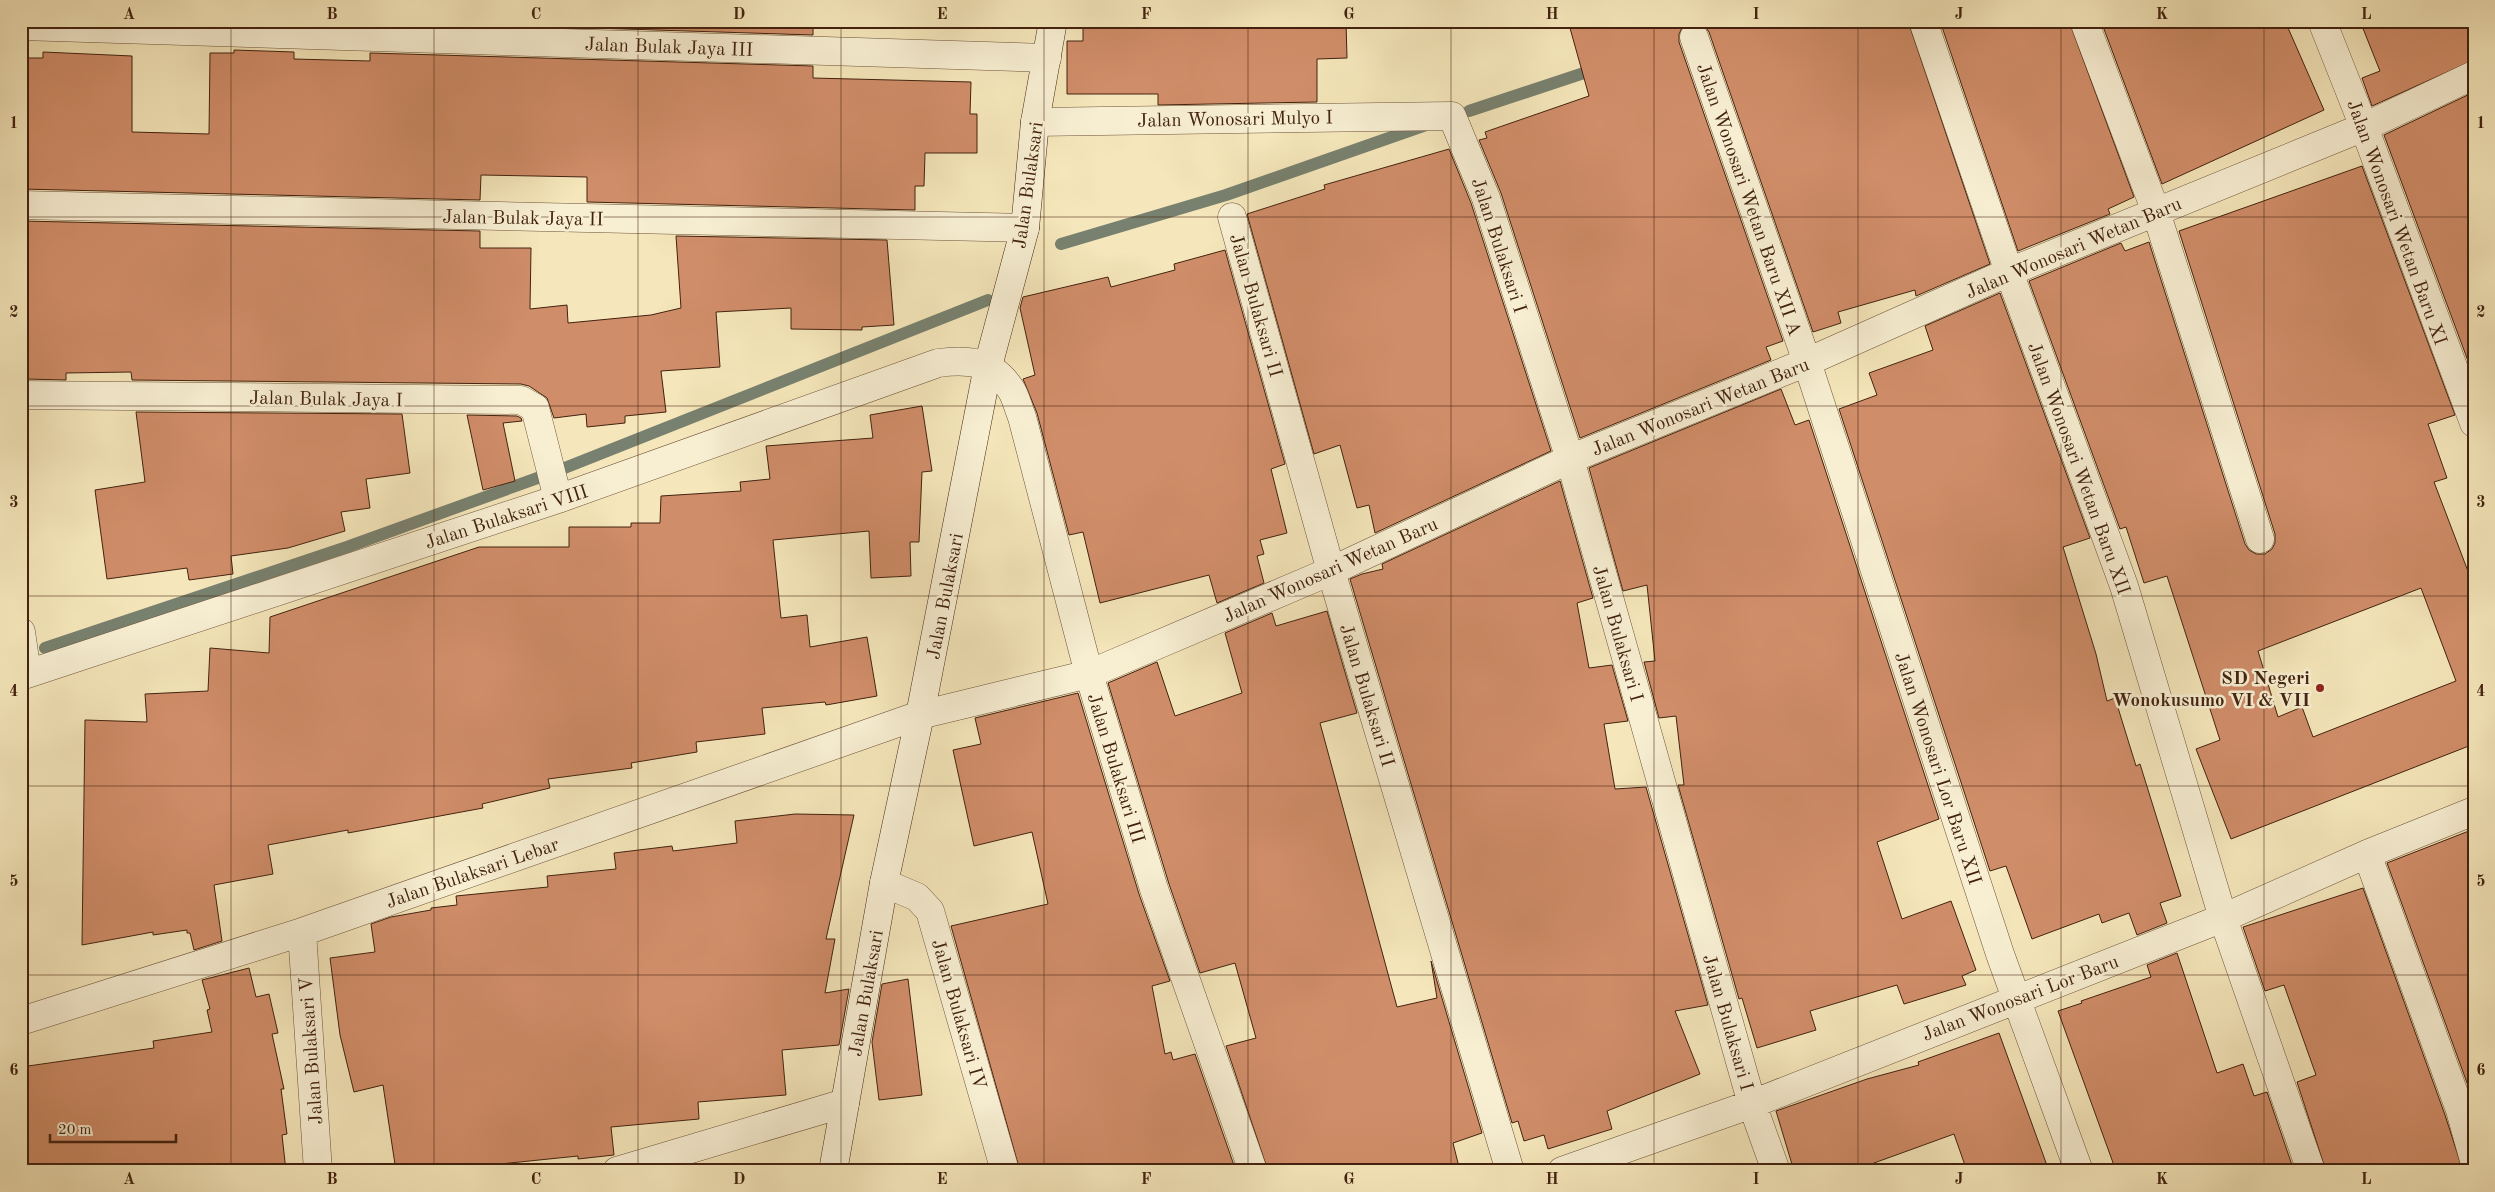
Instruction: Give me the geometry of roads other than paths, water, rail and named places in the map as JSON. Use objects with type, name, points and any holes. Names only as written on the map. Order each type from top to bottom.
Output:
[{"type":"street","name":"Jalan Bulaksari","points":[[832,1171],[884,883],[920,715],[988,366],[1025,228],[1035,122],[1053,21]]},
{"type":"street","name":"Jalan Wonosari Wetan Baru XII","points":[[1923,21],[2009,272],[2124,586],[2223,918],[2312,1171]]},
{"type":"street","points":[[2084,21],[2156,212],[2260,539]]},
{"type":"street","name":"Jalan Wonosari Wetan Baru XI","points":[[2322,21],[2364,127],[2474,423]]},
{"type":"street","name":"Jalan Bulak Jaya III","points":[[21,26],[1046,58]]},
{"type":"street","name":"Jalan Wonosari Wetan Baru XII A","points":[[1694,36],[1807,362]]},
{"type":"street","name":"Jalan Wonosari Wetan Baru","points":[[920,715],[1089,674],[1331,571],[1570,459],[1807,362],[2009,272],[2364,127],[2474,75]]},
{"type":"street","name":"Jalan Wonosari Mulyo I","points":[[1035,122],[1435,115]]},
{"type":"street","name":"Jalan Bulaksari I","points":[[1435,115],[1452,116],[1470,156],[1570,459],[1752,1104],[1776,1171]]},
{"type":"street","name":"Jalan Bulak Jaya II","points":[[21,205],[1025,228]]},
{"type":"street","name":"Jalan Bulaksari II","points":[[1232,217],[1331,571],[1510,1171]]},
{"type":"street","name":"Jalan Bulaksari VIII","points":[[24,674],[554,479],[938,363],[963,359],[988,366]]},
{"type":"street","name":"Jalan Wonosari Lor Baru XII","points":[[1807,362],[2016,998],[2079,1171]]},
{"type":"street","name":"Jalan Bulaksari III","points":[[988,366],[1011,388],[1022,417],[1089,674],[1154,889],[1253,1171]]},
{"type":"street","name":"Jalan Bulak Jaya I","points":[[21,395],[521,400],[535,408],[554,479]]},
{"type":"street","points":[[21,632],[24,674]]},
{"type":"street","name":"Jalan Bulaksari Lebar","points":[[21,1021],[302,932],[920,715]]},
{"type":"street","name":"Jalan Wonosari Lor Baru","points":[[1562,1171],[1752,1104],[2016,998],[2223,918],[2367,854],[2474,811]]},
{"type":"street","points":[[2367,854],[2460,1110],[2474,1160]]},
{"type":"street","name":"Jalan Bulaksari IV","points":[[884,883],[921,899],[930,911],[1005,1171]]},
{"type":"street","name":"Jalan Bulaksari V","points":[[302,932],[318,1171]]},
{"type":"street","points":[[617,1171],[845,1103]]},
{"type":"waterway","points":[[1469,111],[1599,68]]},
{"type":"waterway","points":[[1061,244],[1226,195],[1426,125]]},
{"type":"waterway","points":[[45,648],[347,547],[557,471],[988,300]]},
{"type":"place","name":"SD Negeri Wonokusumo VI & VII","points":[[2320,688]]}]
